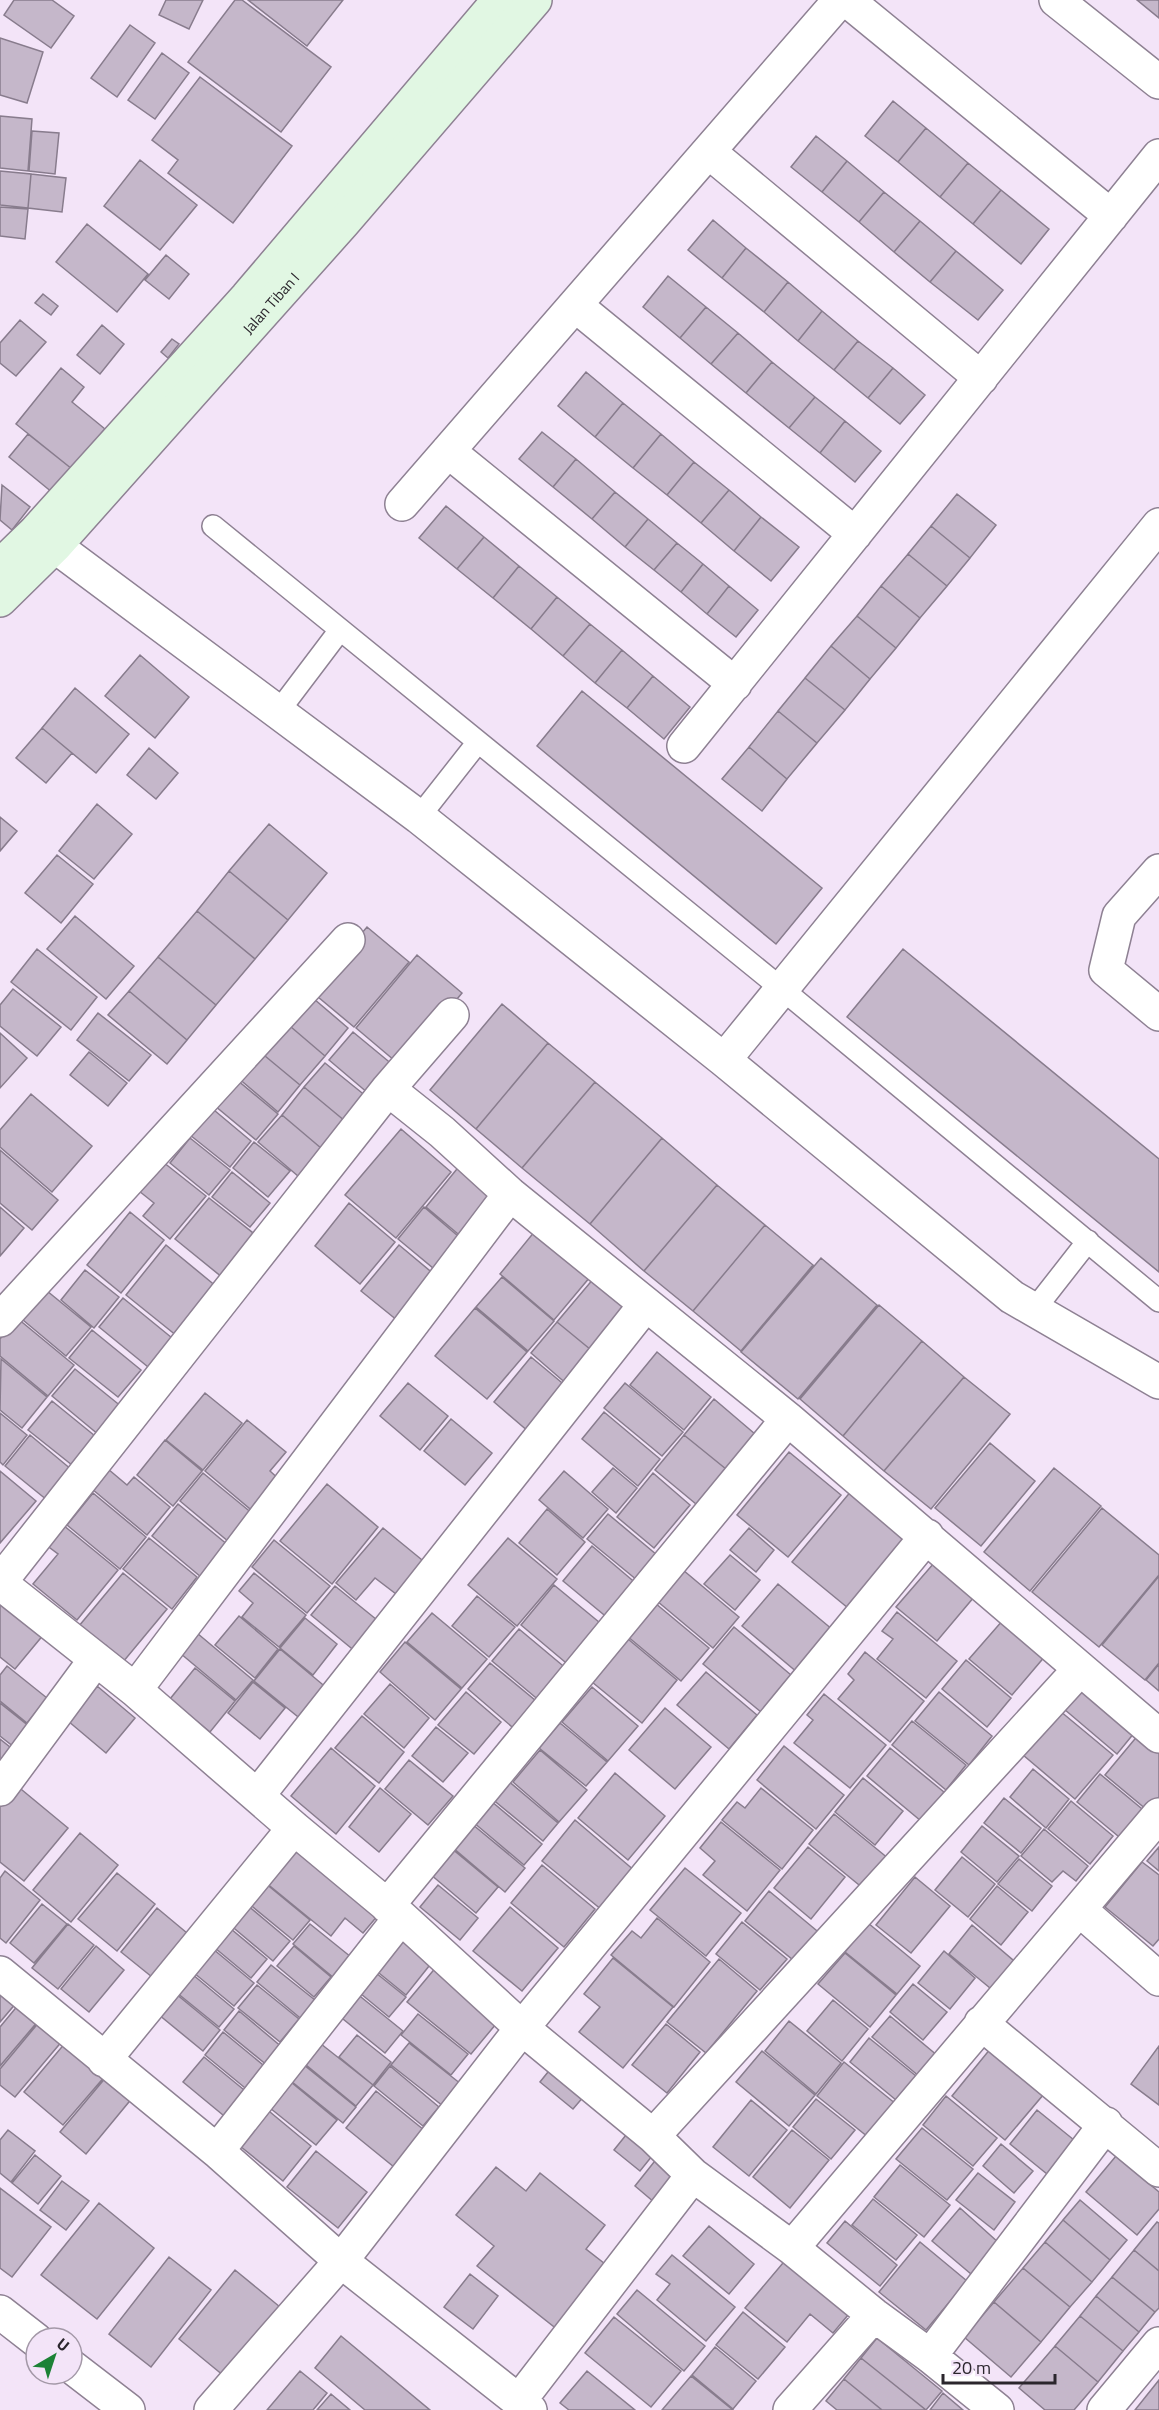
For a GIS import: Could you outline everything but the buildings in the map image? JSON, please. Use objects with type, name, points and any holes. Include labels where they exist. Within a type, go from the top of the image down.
[{"type":"street","name":"Jalan Tiban I","points":[[0,566],[35,532],[247,297],[499,0]]},
{"type":"street","name":"Jalan Tiban I","points":[[0,600],[55,546],[343,223],[535,0]]},
{"type":"street","points":[[402,504],[840,0]]},
{"type":"street","points":[[847,0],[1111,216]]},
{"type":"street","points":[[1056,0],[1159,82]]},
{"type":"street","points":[[709,152],[981,378]]},
{"type":"street","points":[[684,747],[1159,156]]},
{"type":"street","points":[[575,304],[855,534]]},
{"type":"street","points":[[448,451],[735,684]]},
{"type":"street","points":[[724,1060],[1159,525]]},
{"type":"street","points":[[55,546],[418,817],[724,1060],[1012,1297],[1159,1382]]},
{"type":"street","points":[[1159,871],[1119,916],[1106,970],[1159,1014]]},
{"type":"street","points":[[0,1320],[348,940]]},
{"type":"street","points":[[452,1015],[388,1089],[0,1582],[135,1690],[258,1795],[394,1912],[522,2028],[653,2136],[693,2175],[792,2248],[997,2410]]},
{"type":"street","points":[[388,1089],[442,1132],[510,1194],[788,1419],[1159,1736]]},
{"type":"street","points":[[135,1690],[510,1194]]},
{"type":"street","points":[[258,1795],[646,1304]]},
{"type":"street","points":[[217,2151],[394,1912],[788,1419]]},
{"type":"street","points":[[211,2410],[341,2261],[522,2028],[927,1536]]},
{"type":"street","points":[[0,1789],[96,1659]]},
{"type":"street","points":[[653,2136],[1080,1669]]},
{"type":"street","points":[[792,2248],[1159,1815]]},
{"type":"street","points":[[104,2060],[294,1828]]},
{"type":"street","points":[[1080,1910],[1159,1979]]},
{"type":"street","points":[[0,1973],[217,2151],[341,2261],[524,2405],[693,2175]]},
{"type":"street","points":[[981,2023],[1159,2170]]},
{"type":"street","points":[[930,2356],[1106,2124]]},
{"type":"street","points":[[0,2312],[24,2331]]},
{"type":"street","points":[[790,2410],[874,2315]]},
{"type":"street","points":[[1104,2410],[1159,2344]]},
{"type":"street","points":[[84,2376],[128,2410]]},
{"type":"lane","points":[[213,526],[782,989],[1159,1301]]},
{"type":"lane","points":[[278,711],[340,630]]},
{"type":"lane","points":[[418,817],[478,742]]},
{"type":"lane","points":[[1034,1310],[1088,1241]]}]
